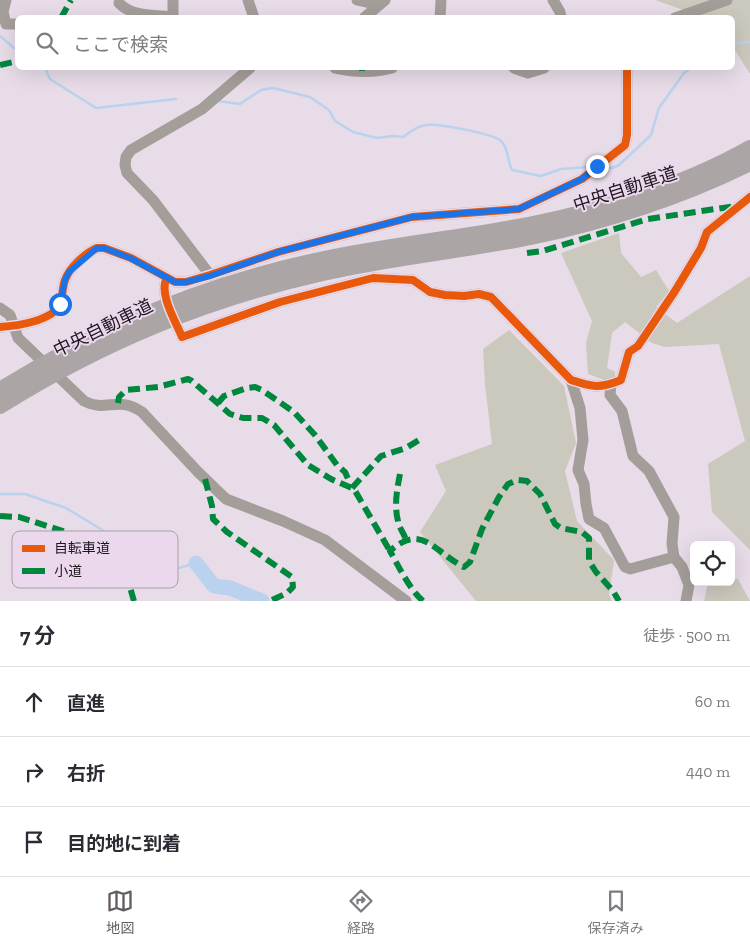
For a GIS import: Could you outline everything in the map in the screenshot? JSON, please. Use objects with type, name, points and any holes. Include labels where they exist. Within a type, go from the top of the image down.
[{"type":"highway","name":"中央自動車道","points":[[0,390],[35,368],[106,331],[144,314],[232,283],[324,259],[528,225],[576,215],[659,189],[701,172],[750,148]]},
{"type":"highway","name":"中央自動車道","points":[[0,406],[113,343],[181,314],[237,296],[325,272],[530,237],[579,226],[663,200],[707,183],[750,163]]},
{"type":"street","points":[[6,0],[4,12],[6,24],[15,24]]},
{"type":"street","points":[[173,15],[174,0]]},
{"type":"street","points":[[248,0],[253,15]]},
{"type":"street","points":[[357,0],[382,2]]},
{"type":"street","points":[[440,15],[441,0]]},
{"type":"street","points":[[553,0],[560,15]]},
{"type":"street","points":[[684,15],[727,0]]},
{"type":"street","points":[[367,15],[382,2]]},
{"type":"street","points":[[119,3],[126,10],[134,13],[154,15]]},
{"type":"street","points":[[210,276],[153,200],[127,172],[125,165],[126,157],[131,150],[202,109],[248,70]]},
{"type":"street","points":[[353,70],[381,70]]},
{"type":"street","points":[[520,70],[528,73],[538,70]]},
{"type":"street","points":[[17,332],[57,308],[60,304],[65,280],[69,272],[97,248],[104,248],[130,258],[167,278],[180,282],[210,276],[278,252],[412,217],[519,209],[582,179],[625,146],[627,135],[627,70]]},
{"type":"street","points":[[570,380],[585,385],[604,387],[621,380],[629,352],[638,346],[675,291],[701,248],[708,232],[750,197]]},
{"type":"street","points":[[167,278],[164,288],[166,297],[182,337],[280,302],[374,278],[412,280],[430,292],[464,296],[479,294],[491,296],[570,380],[580,408],[583,440],[578,470],[584,484],[589,519],[604,528],[625,567],[630,569],[674,557]]},
{"type":"street","points":[[0,308],[10,314],[17,332],[84,401],[95,406],[118,403],[134,406],[226,499],[325,540],[406,601]]},
{"type":"street","points":[[0,327],[17,332]]},
{"type":"street","points":[[611,384],[610,395],[622,411],[633,456],[649,471],[674,517],[672,544],[674,557],[682,566],[689,585],[686,601]]},
{"type":"shaded area","points":[[655,0],[750,0],[750,74],[735,50],[735,15],[692,15]]},
{"type":"shaded area","points":[[619,233],[621,253],[641,277],[656,270],[669,291],[656,307],[677,323],[750,276],[750,550],[712,512],[708,464],[745,441],[719,344],[665,347],[652,343],[625,322],[612,333],[607,368],[615,372],[615,379],[607,381],[588,374],[586,343],[592,321],[561,253]]},
{"type":"shaded area","points":[[509,330],[564,386],[576,443],[565,471],[577,521],[614,560],[609,595],[612,601],[476,601],[420,532],[446,491],[435,465],[492,444],[483,349]]},
{"type":"shaded area","points":[[735,579],[738,579],[750,601],[704,601],[707,586],[735,586]]},
{"type":"waterway","points":[[0,36],[15,48]]},
{"type":"waterway","points":[[735,44],[750,42]]},
{"type":"waterway","points":[[46,70],[50,79],[96,108],[176,99]]},
{"type":"waterway","points":[[602,168],[612,168],[619,165],[651,135],[659,108],[684,73],[688,70]]},
{"type":"waterway","points":[[218,101],[240,104],[261,90],[273,88],[310,97],[329,110],[335,121],[353,132],[377,138],[403,137],[423,126],[442,126],[477,132],[501,141],[504,144],[512,170],[541,176],[561,169],[589,167]]},
{"type":"waterway","points":[[0,494],[25,494],[66,508],[104,531]]},
{"type":"waterway","points":[[178,568],[196,563]]},
{"type":"waterway","points":[[196,563],[214,586],[230,588],[262,601]]},
{"type":"marked path","points":[[63,15],[71,0]]},
{"type":"marked path","points":[[0,65],[15,60]]},
{"type":"marked path","points":[[527,253],[543,251],[648,219],[736,206]]},
{"type":"marked path","points":[[118,403],[119,397],[126,390],[158,387],[188,379],[230,414],[243,418],[262,418],[274,425],[308,465],[331,479],[354,489],[390,551]]},
{"type":"marked path","points":[[218,403],[224,396],[247,388],[255,387],[262,390],[294,412],[315,435],[337,465],[345,472],[349,481],[348,486]]},
{"type":"marked path","points":[[352,488],[381,456],[406,448],[419,440],[424,440]]},
{"type":"marked path","points":[[400,474],[396,509],[399,524],[406,540]]},
{"type":"marked path","points":[[205,479],[212,506],[213,519],[227,532],[292,577],[293,587],[287,593],[270,601]]},
{"type":"marked path","points":[[423,601],[409,585],[390,551],[411,539],[420,540],[428,543],[464,567],[470,562],[482,529],[499,497],[508,484],[518,480],[527,481],[540,494],[555,524],[561,528],[582,532],[589,538],[589,561],[619,601]]},
{"type":"marked path","points":[[0,516],[19,517],[62,531]]},
{"type":"marked path","points":[[130,588],[134,601]]},
{"type":"cycle path","points":[[0,327],[33,322],[50,315],[60,304],[67,275],[83,257],[97,248],[104,248],[131,258],[175,282],[186,282],[278,252],[412,217],[519,209],[582,179],[625,145],[627,135],[627,70]]},
{"type":"cycle path","points":[[167,278],[165,284],[166,299],[182,337],[280,302],[373,278],[413,280],[430,292],[445,295],[464,296],[479,294],[491,297],[571,380],[601,386],[621,380],[629,352],[638,346],[675,291],[701,248],[707,232],[750,197]]},
{"type":"route","points":[[60,304],[65,280],[69,272],[97,248],[104,248],[130,258],[175,282],[186,282],[210,276],[278,252],[412,217],[519,209],[582,179],[597,166]]}]
